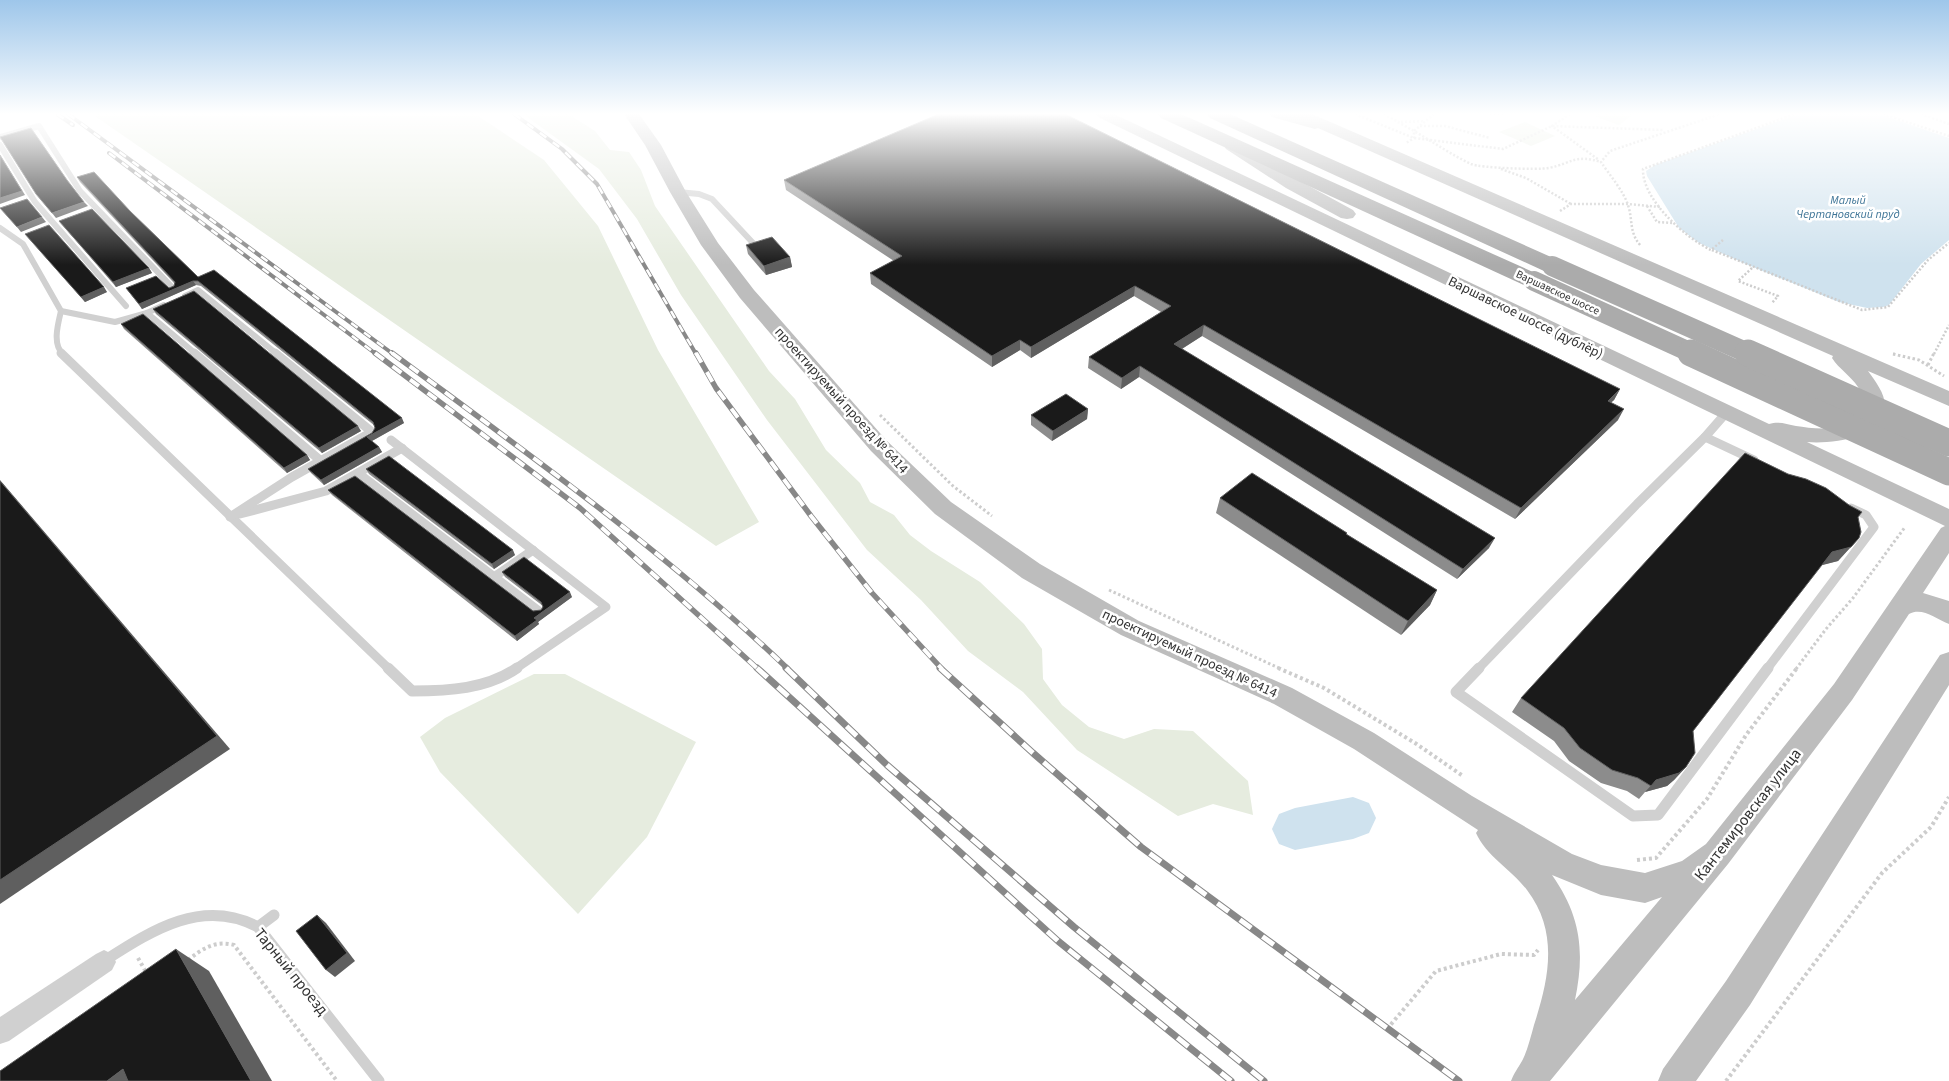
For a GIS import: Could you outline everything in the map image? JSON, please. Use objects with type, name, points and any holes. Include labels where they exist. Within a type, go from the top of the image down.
[{"type":"main road","name":"проектируемый проезд № 6414","points":[[663,164],[710,245],[747,294],[880,446],[943,508],[1031,571],[1130,628],[1283,696],[1364,741],[1466,793],[1561,864],[1601,880],[1645,888],[1691,872],[1718,854]]},
{"type":"main road","name":"Варшавское шоссе (дублёр)","points":[[1208,164],[1949,519]]},
{"type":"main road","points":[[1262,164],[1292,184],[1628,366]]},
{"type":"main road","name":"Варшавское шоссе","points":[[1283,164],[1949,443]]},
{"type":"main road","name":"Варшавское шоссе","points":[[1319,164],[1949,472]]},
{"type":"main road","points":[[1416,164],[1949,399]]},
{"type":"main road","points":[[1688,394],[1778,429],[1798,433],[1817,435],[1849,431],[1861,426],[1870,419],[1874,410],[1875,400],[1872,390],[1855,368],[1842,358],[1765,319]]},
{"type":"main road","name":"Кантемировская улица","points":[[1532,1075],[1718,854],[1843,692],[1949,534]]},
{"type":"main road","points":[[1901,607],[1906,603],[1914,601],[1924,602],[1949,614]]},
{"type":"main road","points":[[1676,1081],[1743,985],[1949,663]]},
{"type":"main road","name":"проектируемый проезд № 6414","points":[[1466,793],[1543,888],[1558,917],[1565,940],[1564,965],[1554,1012],[1532,1075]]},
{"type":"street","name":"Тарный проезд","points":[[0,1032],[104,962]]},
{"type":"lane","points":[[12,164],[33,198],[126,306]]},
{"type":"lane","points":[[63,164],[80,191],[173,288]]},
{"type":"lane","points":[[678,192],[700,194],[712,199],[753,243]]},
{"type":"lane","points":[[25,201],[33,198]]},
{"type":"lane","points":[[88,211],[97,208]]},
{"type":"lane","points":[[47,226],[63,221]]},
{"type":"lane","points":[[0,228],[23,244],[61,312],[56,330],[59,351],[412,691],[441,691],[487,683],[507,675],[606,607],[392,440]]},
{"type":"lane","points":[[152,279],[161,275]]},
{"type":"lane","points":[[115,293],[124,290]]},
{"type":"lane","points":[[181,298],[198,290],[372,432],[230,517]]},
{"type":"lane","points":[[61,312],[115,322],[148,313],[172,302]]},
{"type":"lane","points":[[148,313],[321,461]]},
{"type":"lane","points":[[1726,413],[1705,437],[1637,504],[1456,692],[1633,816],[1658,814],[1874,527],[1866,515],[1839,502]]},
{"type":"lane","points":[[1705,437],[1759,463]]},
{"type":"lane","points":[[230,517],[326,491],[402,448]]},
{"type":"lane","points":[[358,472],[539,611]]},
{"type":"lane","points":[[494,577],[533,550]]},
{"type":"lane","name":"Тарный проезд","points":[[104,962],[149,933],[184,920],[210,914],[248,920],[258,927],[379,1081]]},
{"type":"lane","points":[[258,927],[274,915]]},
{"type":"path","points":[[1472,164],[1535,170],[1559,164]]},
{"type":"path","points":[[1604,164],[1628,204]]},
{"type":"path","points":[[1651,164],[1647,166],[1642,172],[1645,182],[1672,223],[1690,239],[1752,268],[1862,310],[1881,309],[1892,304],[1928,260],[1949,243]]},
{"type":"path","points":[[1496,167],[1526,178],[1571,204],[1628,204],[1660,207]]},
{"type":"path","points":[[1558,212],[1571,204]]},
{"type":"path","points":[[1646,205],[1657,222],[1672,223]]},
{"type":"path","points":[[1711,250],[1723,240]]},
{"type":"path","points":[[1752,268],[1738,280],[1778,296]]},
{"type":"path","points":[[1928,365],[1949,325]]},
{"type":"path","points":[[874,409],[953,486],[1000,522]]},
{"type":"path","points":[[1627,862],[1656,858],[1707,799],[1746,735],[1826,629],[1853,598],[1905,526]]},
{"type":"path","points":[[1107,589],[1199,633],[1324,688],[1415,743],[1466,793]]},
{"type":"path","points":[[1726,1081],[1882,873],[1931,827],[1949,797]]},
{"type":"path","points":[[184,962],[207,946],[227,942],[234,945],[337,1081]]},
{"type":"path","points":[[130,945],[149,976]]},
{"type":"path","points":[[1387,1029],[1436,971],[1501,954],[1534,956]]},
{"type":"shaded area","points":[[165,164],[548,164],[598,226],[658,350],[759,522],[716,546]]},
{"type":"shaded area","points":[[593,164],[637,164],[655,206],[769,371],[795,399],[826,450],[860,483],[870,502],[894,515],[910,535],[931,551],[980,582],[1024,624],[1042,649],[1043,679],[1062,705],[1089,727],[1124,739],[1154,729],[1193,731],[1248,781],[1253,815],[1213,804],[1178,816],[1077,750],[1023,692],[968,651],[921,600],[867,550],[767,420],[681,295],[637,219],[599,169]]},
{"type":"shaded area","points":[[534,674],[565,674],[696,742],[647,837],[578,914],[440,772],[420,737],[445,718]]},
{"type":"water","name":"Малый Чертановский пруд","points":[[1949,164],[1949,240],[1921,264],[1889,305],[1867,308],[1839,302],[1699,243],[1679,228],[1647,176],[1646,171],[1655,165]]},
{"type":"building","points":[[0,164],[6,164],[22,191],[0,198]]},
{"type":"building","points":[[17,164],[56,164],[84,202],[52,213],[36,194]]},
{"type":"building","points":[[821,164],[1167,164],[1620,389],[1608,401],[1624,409],[1521,508],[1204,325],[1174,344],[1495,538],[1463,569],[1140,366],[1122,378],[1089,357],[1171,306],[1135,286],[1031,347],[1020,340],[992,356],[870,273],[902,256],[784,180]]},
{"type":"building","points":[[94,172],[130,211],[198,277],[214,270],[402,418],[367,437],[379,447],[321,480],[308,469],[372,433],[375,428],[373,422],[198,281],[193,281],[139,304],[126,288],[156,276],[169,288],[174,286],[175,282],[77,177]]},
{"type":"building","points":[[27,199],[42,217],[17,227],[0,208]]},
{"type":"building","points":[[92,209],[149,268],[113,282],[59,221]]},
{"type":"building","points":[[49,225],[104,287],[81,297],[25,234]]},
{"type":"building","points":[[772,237],[790,257],[764,266],[746,245]]},
{"type":"building","points":[[194,291],[358,426],[319,448],[153,309]]},
{"type":"building","points":[[143,314],[307,455],[284,468],[121,324]]},
{"type":"building","points":[[1066,394],[1088,409],[1053,431],[1031,415]]},
{"type":"building","points":[[1745,453],[1788,474],[1806,479],[1826,488],[1862,512],[1858,517],[1861,532],[1859,538],[1851,547],[1832,552],[1693,731],[1695,753],[1686,767],[1679,773],[1656,780],[1651,786],[1638,778],[1612,770],[1580,748],[1564,728],[1521,698]]},
{"type":"building","points":[[389,456],[513,550],[492,564],[366,469]]},
{"type":"building","points":[[1252,473],[1437,590],[1408,621],[1220,498]]},
{"type":"building","points":[[355,476],[533,611],[541,610],[543,607],[541,602],[502,572],[524,557],[570,592],[534,618],[537,620],[515,636],[328,490]]},
{"type":"building","points":[[0,481],[217,736],[0,880]]},
{"type":"building","points":[[317,915],[347,953],[326,970],[296,931]]},
{"type":"building","points":[[176,949],[251,1081],[128,1081],[123,1069],[107,1081],[0,1081],[0,1071]]},
{"type":"waterway","points":[[1295,829],[1353,818]]},
{"type":"railway","points":[[124,164],[376,354]]},
{"type":"railway","points":[[136,164],[393,354]]},
{"type":"railway","points":[[577,164],[597,184],[696,354]]},
{"type":"railway","points":[[375,353],[580,508],[758,669]]},
{"type":"railway","points":[[392,353],[645,544],[694,584],[788,669]]},
{"type":"railway","points":[[696,353],[716,388],[811,516],[872,593],[942,669]]},
{"type":"railway","points":[[757,668],[1058,941],[1231,1081]]},
{"type":"railway","points":[[786,668],[887,765],[1074,927],[1264,1081]]},
{"type":"railway","points":[[940,668],[1033,753],[1141,847],[1459,1081]]}]
